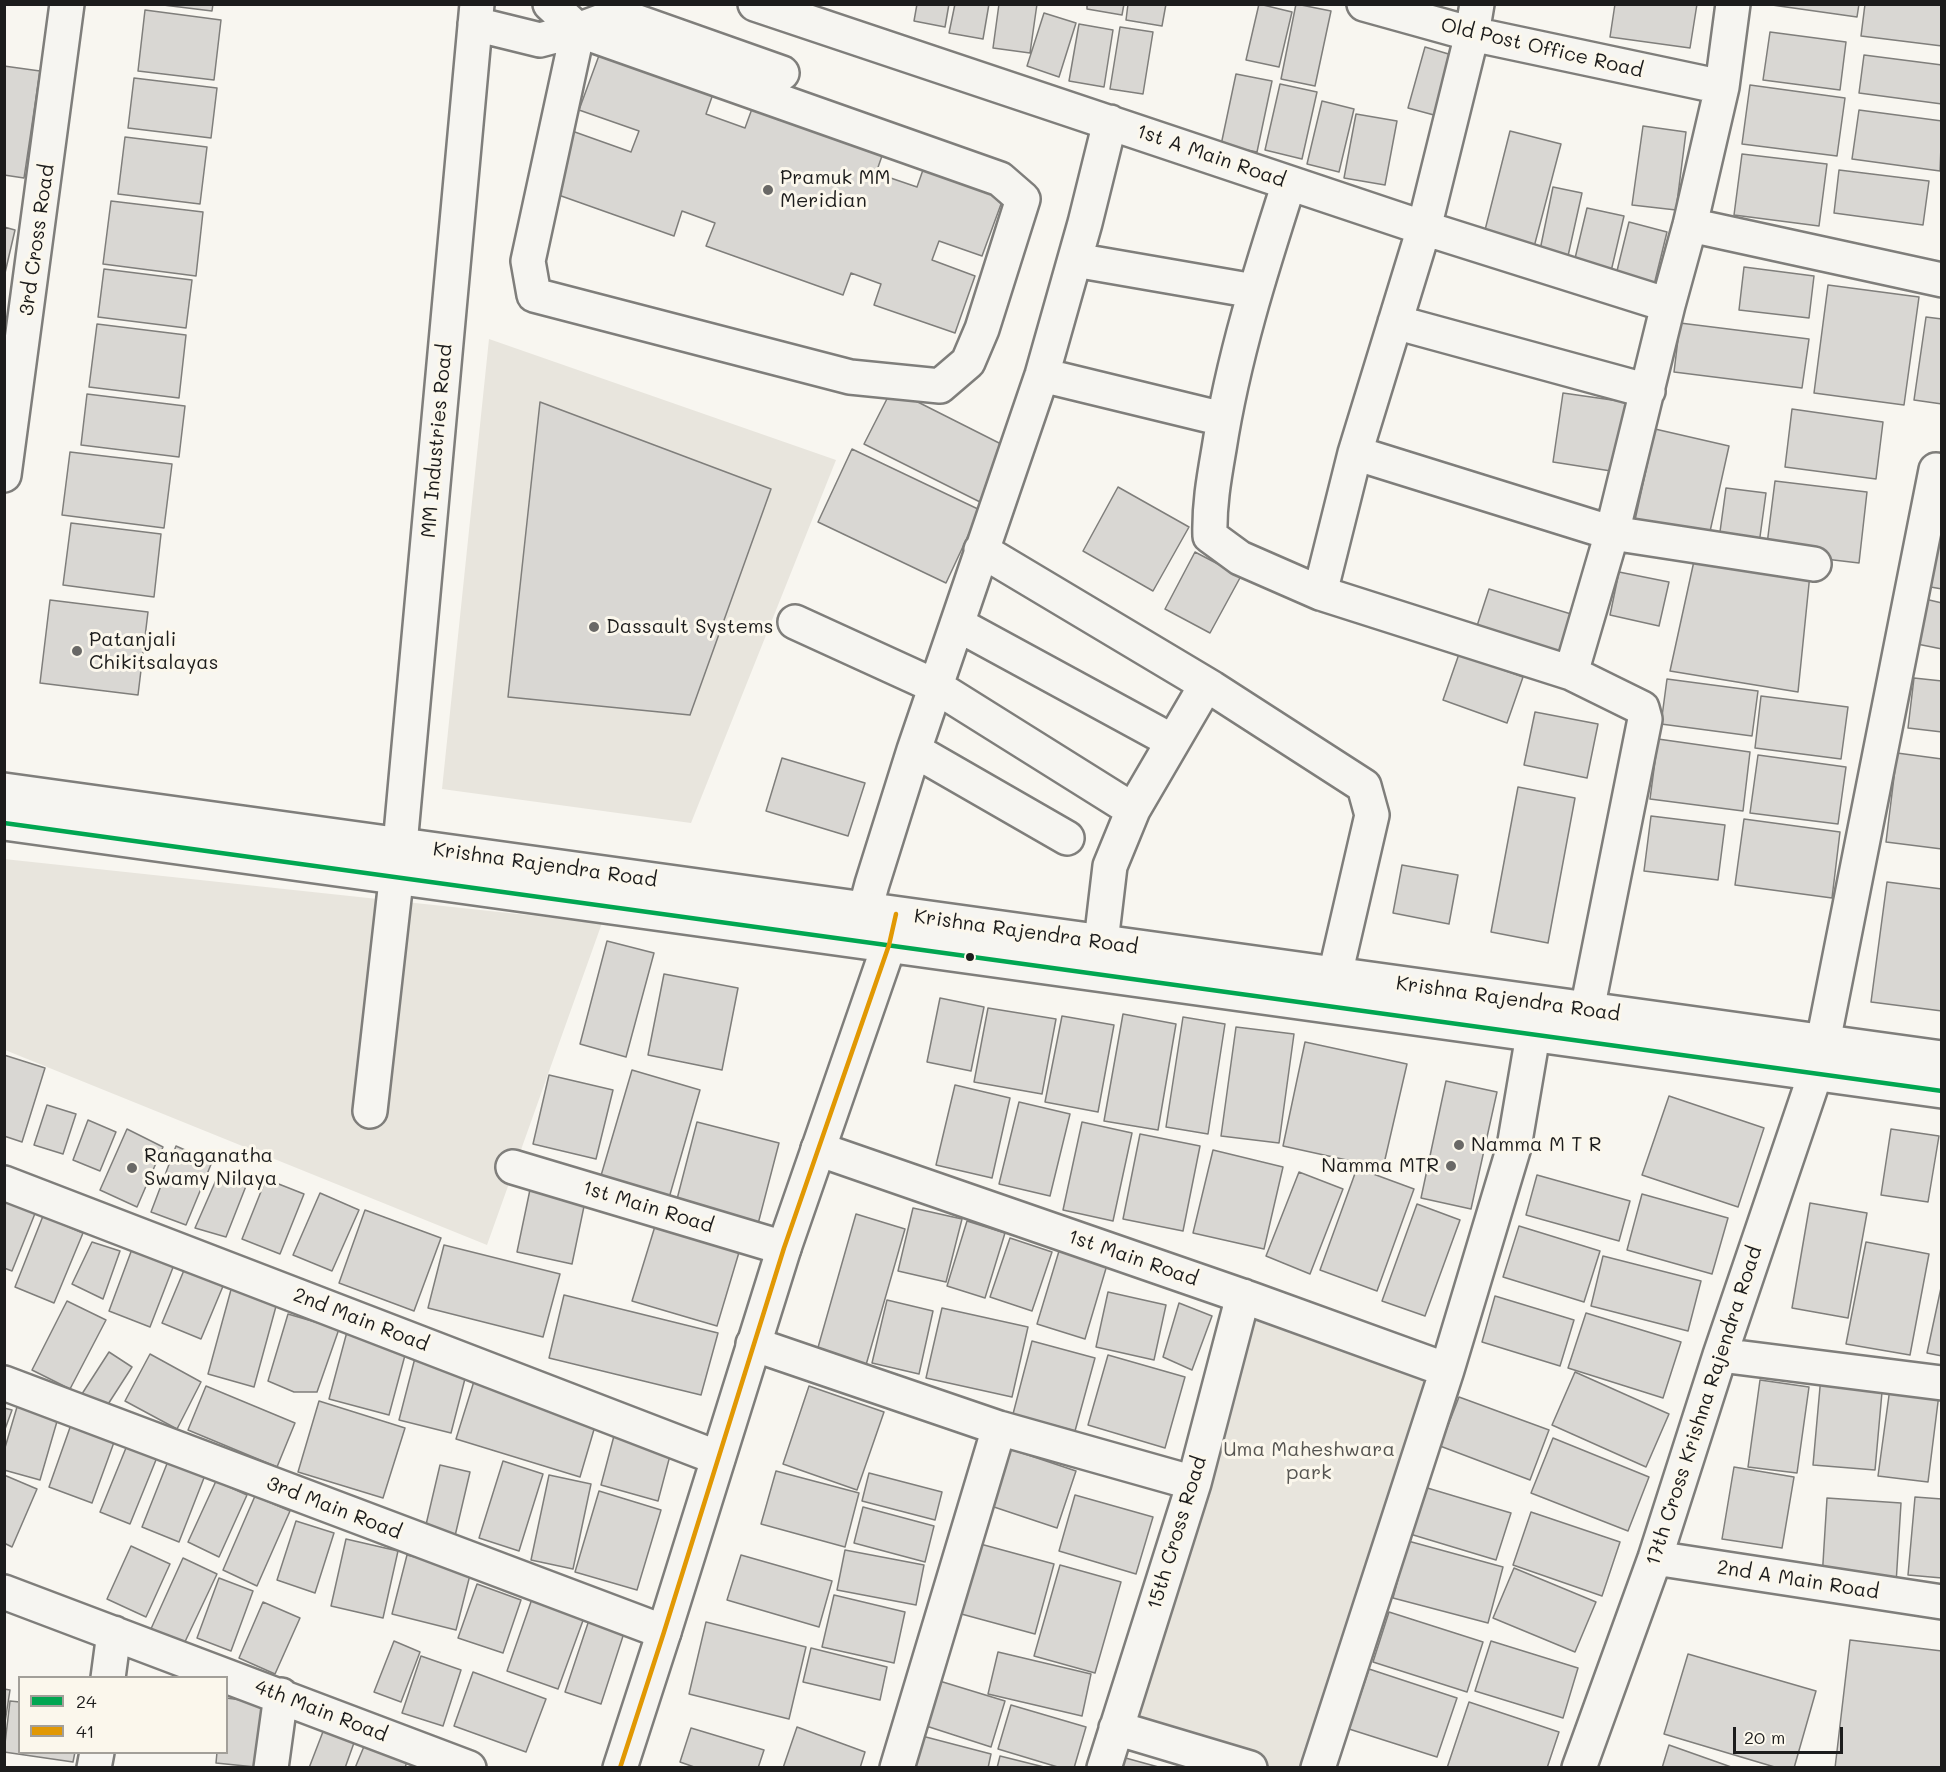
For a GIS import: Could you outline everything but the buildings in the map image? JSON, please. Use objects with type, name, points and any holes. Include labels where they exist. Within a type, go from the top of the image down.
[{"type":"street","name":"3rd Cross Road","points":[[4,475],[11,373],[67,4]]},
{"type":"street","points":[[550,4],[578,30],[1000,178],[1023,199],[982,329],[968,362],[940,386],[850,377],[534,295],[528,261],[578,30]]},
{"type":"street","name":"1st A Main Road","points":[[755,4],[1424,228],[1668,305]]},
{"type":"street","name":"Old Post Office Road","points":[[1364,4],[1475,19],[1722,87]]},
{"type":"street","points":[[1571,673],[1612,533],[1690,225],[1722,87],[1733,4]]},
{"type":"street","points":[[476,14],[540,40],[578,30],[618,15],[782,73]]},
{"type":"street","name":"MM Industries Road","points":[[370,1111],[400,845],[476,14]]},
{"type":"street","points":[[1320,593],[1355,453],[1424,228],[1475,19]]},
{"type":"street","points":[[857,941],[880,911],[914,750],[1042,375],[1075,261],[1110,122]]},
{"type":"street","points":[[1289,183],[1254,291],[1223,419],[1209,510],[1210,536],[1240,558],[1320,593],[1571,673],[1642,708],[1645,719],[1587,1010]]},
{"type":"street","points":[[1690,225],[1941,280]]},
{"type":"street","points":[[1075,261],[1254,291]]},
{"type":"street","points":[[1395,322],[1648,391]]},
{"type":"street","points":[[1042,375],[1223,419]]},
{"type":"street","points":[[1355,453],[1612,533],[1814,564]]},
{"type":"street","name":"17th Cross Krishna Rajendra Road","points":[[1579,1767],[1655,1558],[1720,1355],[1815,1075],[1936,470]]},
{"type":"street","points":[[981,550],[1206,685],[1364,786],[1372,815],[1335,975]]},
{"type":"street","points":[[795,622],[936,686],[1133,810]]},
{"type":"street","points":[[957,624],[1172,741]]},
{"type":"street","points":[[1101,942],[1110,866],[1133,810],[1206,685]]},
{"type":"street","points":[[914,750],[1067,838]]},
{"type":"street","name":"Krishna Rajendra Road","points":[[4,790],[1941,1058]]},
{"type":"street","points":[[4,823],[1941,1091]]},
{"type":"street","points":[[620,1767],[784,1248],[889,945],[880,911]]},
{"type":"street","points":[[1318,1767],[1447,1370],[1514,1147],[1533,1035]]},
{"type":"street","name":"1st Main Road","points":[[818,1149],[1243,1296],[1447,1370]]},
{"type":"street","name":"1st Main Road","points":[[513,1167],[784,1248]]},
{"type":"street","name":"2nd Main Road","points":[[4,1182],[718,1458]]},
{"type":"street","name":"15th Cross Road","points":[[1104,1767],[1194,1483],[1243,1296]]},
{"type":"street","points":[[753,1344],[999,1428],[1194,1483]]},
{"type":"street","points":[[1720,1355],[1941,1383]]},
{"type":"street","name":"3rd Main Road","points":[[4,1383],[664,1632]]},
{"type":"street","points":[[897,1767],[999,1428]]},
{"type":"street","name":"2nd A Main Road","points":[[1655,1558],[1941,1602]]},
{"type":"street","name":"4th Main Road","points":[[4,1592],[469,1767]]},
{"type":"street","points":[[108,1676],[114,1633]]},
{"type":"street","points":[[271,1767],[281,1695]]},
{"type":"street","points":[[1116,1728],[1250,1767]]},
{"type":"shaded area","points":[[489,339],[836,460],[691,823],[442,789]]},
{"type":"shaded area","points":[[4,859],[602,923],[487,1245],[5,1050]]},
{"type":"shaded area","name":"Uma Maheshwara park","points":[[1253,1298],[1447,1370],[1318,1767],[1250,1767],[1116,1728]]},
{"type":"transit line","name":"24","points":[[4,823],[1942,1091]]},
{"type":"transit line","name":"41","points":[[620,1768],[784,1248],[889,945],[896,914]]},
{"type":"place","name":"Pramuk MM Meridian","points":[[768,190]]},
{"type":"place","name":"Dassault Systems","points":[[594,627]]},
{"type":"place","name":"Patanjali Chikitsalayas","points":[[77,651]]},
{"type":"place","name":"Namma M T R","points":[[1459,1145]]},
{"type":"place","name":"Namma MTR","points":[[1451,1166]]},
{"type":"place","name":"Ranaganatha Swamy Nilaya","points":[[132,1168]]}]
